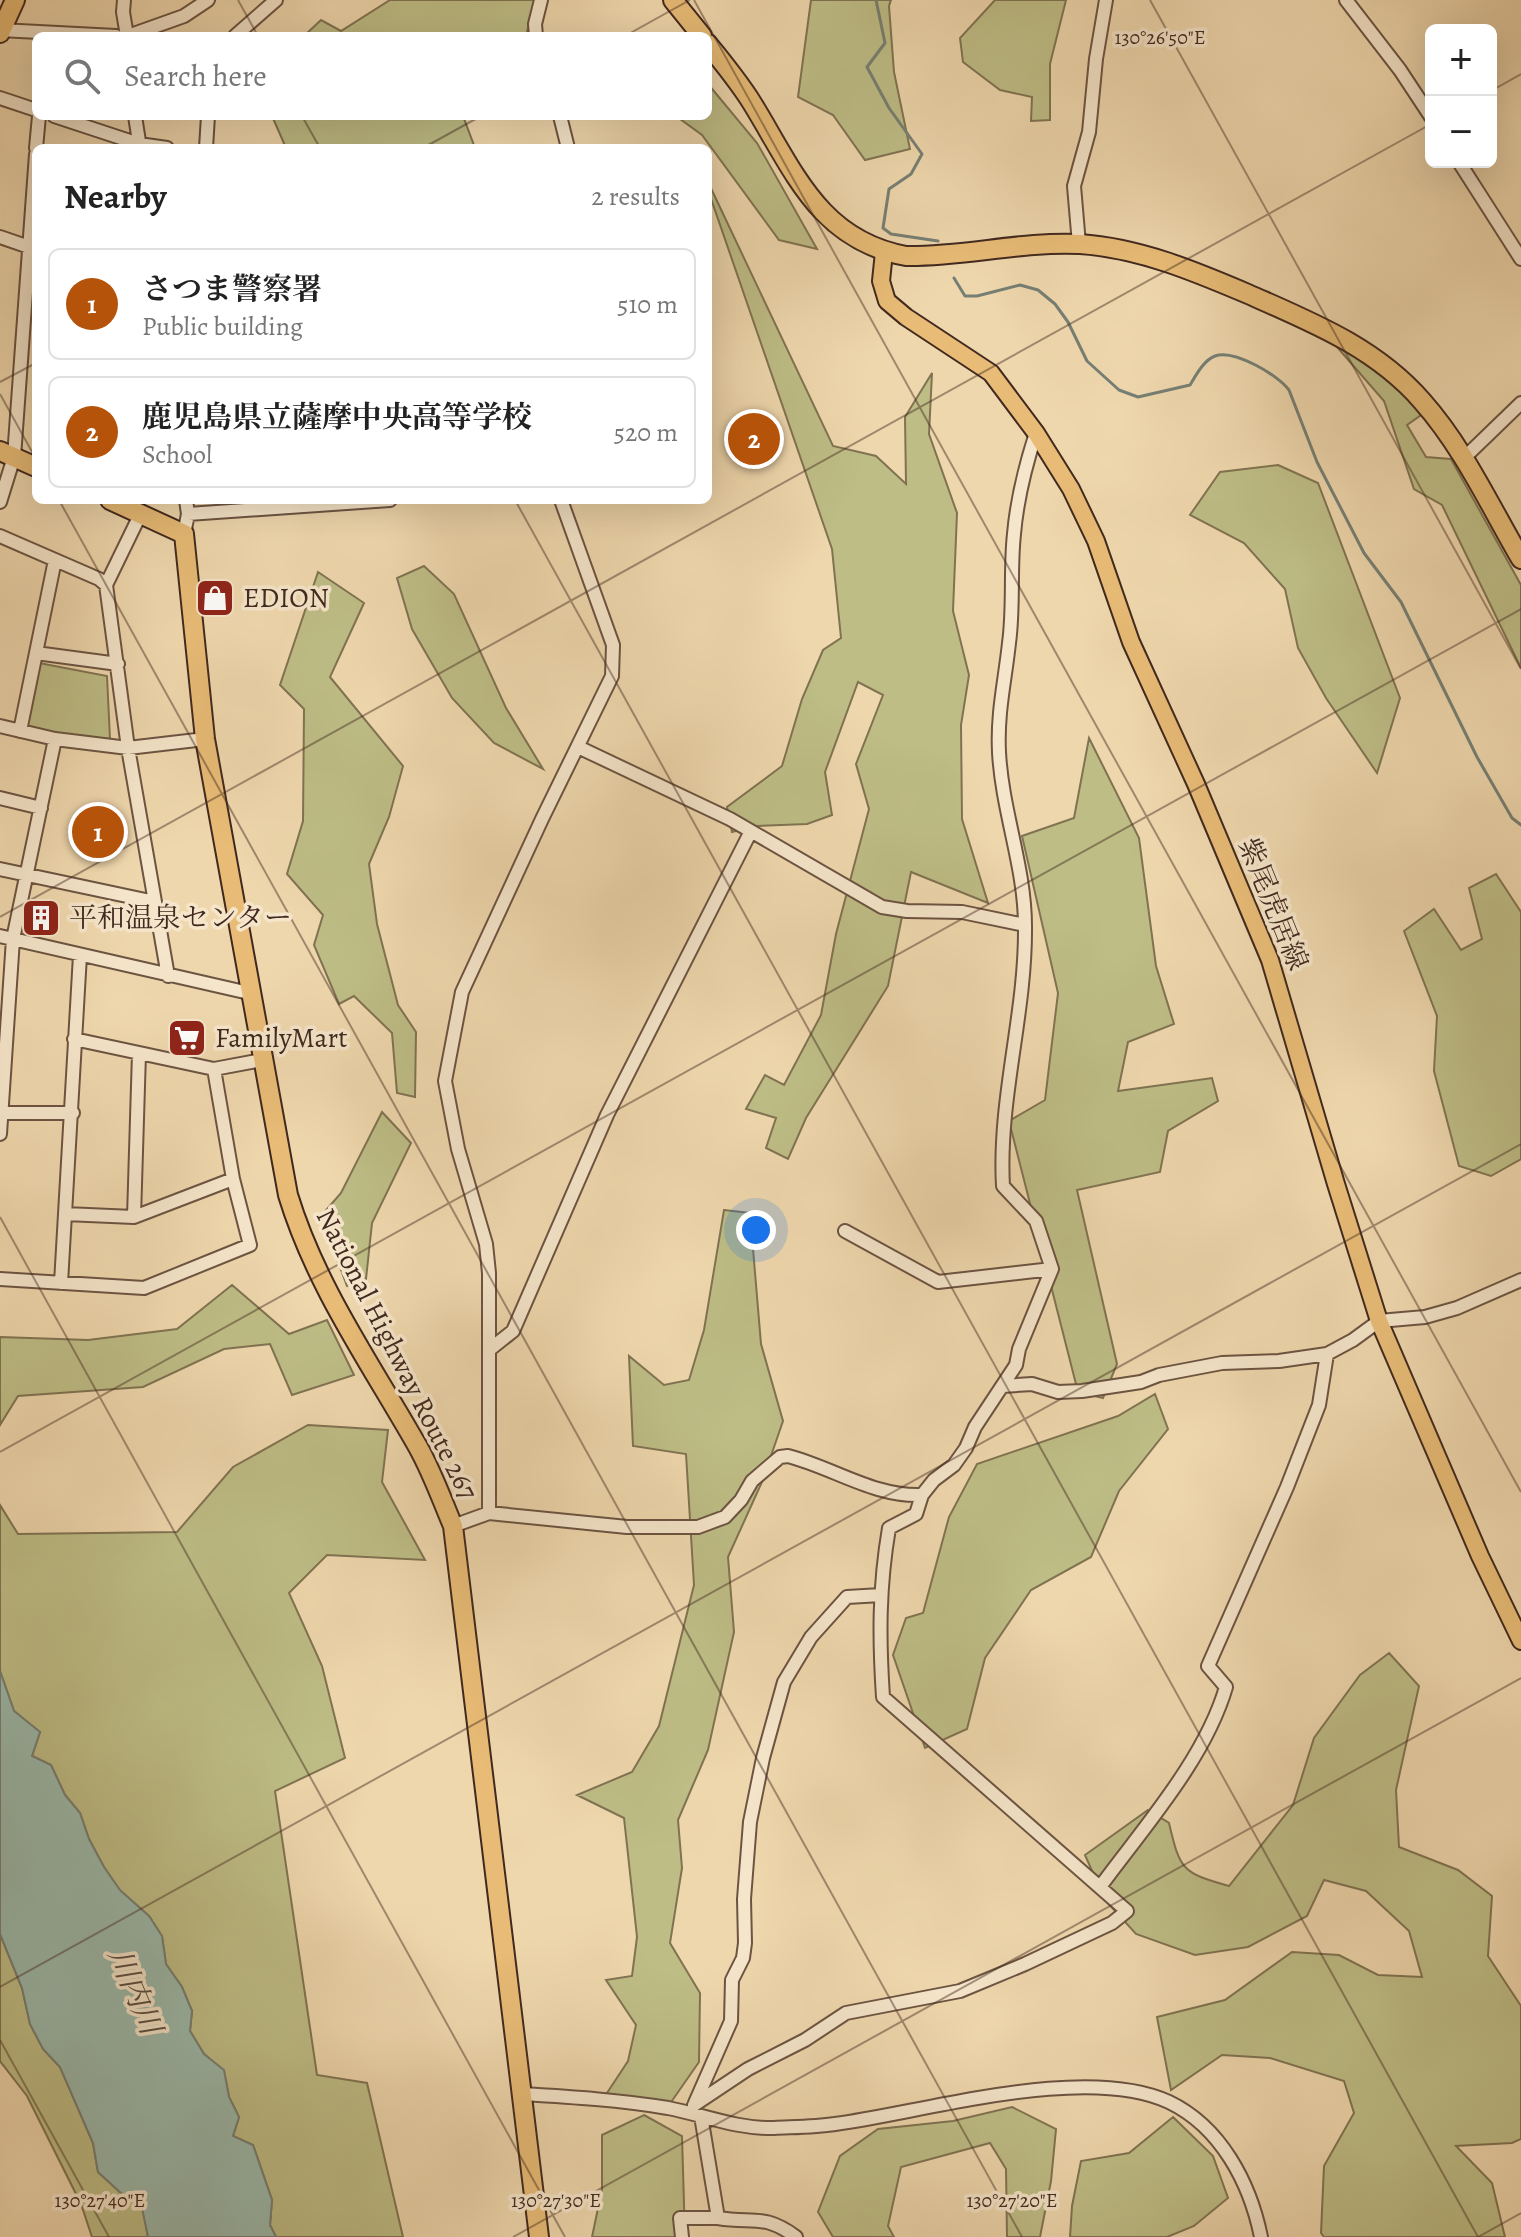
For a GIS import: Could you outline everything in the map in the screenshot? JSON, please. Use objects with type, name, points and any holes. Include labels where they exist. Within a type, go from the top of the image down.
[{"type":"highway","points":[[0,31],[15,0]]},
{"type":"highway","points":[[673,0],[699,32]]},
{"type":"highway","points":[[712,49],[749,99],[808,195],[822,212],[842,231],[884,252],[927,257],[1028,245],[1079,244],[1131,251],[1177,266],[1338,335],[1382,364],[1421,399],[1463,459],[1521,559]]},
{"type":"highway","points":[[7,454],[32,465]]},
{"type":"highway","points":[[120,504],[184,534]]},
{"type":"highway","name":"National Highway Route 267","points":[[184,534],[205,739],[288,1195],[306,1249],[340,1316],[419,1450],[453,1526],[539,2237]]},
{"type":"main road","name":"紫尾虎居線","points":[[884,252],[881,281],[887,301],[991,373],[1036,433],[1071,489],[1096,541],[1131,642],[1196,784],[1270,960],[1379,1321],[1480,1556],[1521,1641]]},
{"type":"street","points":[[124,0],[126,32]]},
{"type":"street","points":[[138,32],[184,16],[208,0]]},
{"type":"street","points":[[240,32],[276,0]]},
{"type":"street","points":[[536,32],[541,0]]},
{"type":"street","points":[[1079,244],[1074,186],[1089,132],[1106,0]]},
{"type":"street","points":[[1346,0],[1425,108]]},
{"type":"street","points":[[0,31],[32,32]]},
{"type":"street","points":[[0,98],[32,109]]},
{"type":"street","points":[[36,144],[39,120]]},
{"type":"street","points":[[65,120],[134,144]]},
{"type":"street","points":[[136,120],[140,144]]},
{"type":"street","points":[[206,144],[208,120]]},
{"type":"street","points":[[561,120],[567,144]]},
{"type":"street","points":[[1463,168],[1521,259]]},
{"type":"street","points":[[0,502],[30,307],[32,207]]},
{"type":"street","points":[[0,237],[29,247]]},
{"type":"street","points":[[1463,459],[1521,403]]},
{"type":"street","points":[[695,2112],[748,2069],[805,2040],[846,2013],[960,1991],[1112,1923],[1127,1911],[883,1697],[878,1630],[889,1528],[916,1514],[922,1495],[934,1480],[954,1465],[966,1448],[975,1427],[1016,1365],[1019,1349],[1052,1269],[1036,1221],[1003,1186],[1001,1147],[1020,1001],[1025,895],[1004,799],[999,751],[1000,689],[1009,645],[1019,492],[1036,433]]},
{"type":"street","points":[[184,534],[187,504]]},
{"type":"street","points":[[188,514],[332,504]]},
{"type":"street","points":[[489,1513],[489,1273],[486,1244],[454,1135],[445,1081],[462,992],[612,676],[613,645],[562,504]]},
{"type":"street","points":[[141,513],[106,585],[128,748],[168,976]]},
{"type":"street","points":[[0,536],[99,579],[106,585]]},
{"type":"street","points":[[20,731],[55,560]]},
{"type":"street","points":[[36,653],[118,664]]},
{"type":"street","points":[[0,726],[55,739],[128,748],[205,739]]},
{"type":"street","points":[[0,1134],[6,938],[25,875],[55,739]]},
{"type":"street","points":[[578,747],[751,831],[882,907],[907,911],[962,912],[1025,925]]},
{"type":"street","points":[[0,798],[41,808]]},
{"type":"street","points":[[489,1350],[513,1331],[607,1115],[751,831]]},
{"type":"street","points":[[0,869],[155,902]]},
{"type":"street","points":[[6,938],[249,993]]},
{"type":"street","points":[[61,1283],[80,955]]},
{"type":"street","points":[[74,1039],[214,1069],[262,1060]]},
{"type":"street","points":[[134,1217],[139,1053]]},
{"type":"street","points":[[0,1279],[144,1288],[250,1245],[233,1179],[214,1069]]},
{"type":"street","points":[[1,1113],[73,1113]]},
{"type":"street","points":[[65,1214],[134,1217],[233,1179]]},
{"type":"street","points":[[845,1231],[938,1282],[1052,1269]]},
{"type":"street","points":[[1003,1386],[1032,1384],[1058,1392],[1082,1391],[1141,1382],[1159,1375],[1222,1363],[1279,1361],[1327,1354],[1379,1321],[1425,1317],[1457,1308],[1521,1280]]},
{"type":"street","points":[[1100,1887],[1176,1781],[1217,1715],[1226,1687],[1208,1666],[1287,1487],[1319,1405],[1327,1354]]},
{"type":"street","points":[[453,1526],[489,1513],[627,1527],[698,1527],[725,1517],[741,1500],[752,1481],[780,1457],[788,1456],[868,1487],[900,1496],[922,1495]]},
{"type":"street","points":[[718,2218],[695,2112],[731,2021],[732,1980],[743,1958],[745,1943],[744,1899],[750,1822],[763,1758],[784,1682],[811,1637],[847,1597],[881,1595]]},
{"type":"street","points":[[523,2094],[622,2100],[695,2112],[756,2127],[788,2127],[834,2124],[1039,2091],[1106,2087],[1139,2092],[1167,2101],[1193,2115],[1219,2140],[1239,2174],[1261,2237]]},
{"type":"street","points":[[682,2237],[680,2218],[764,2219],[796,2237]]},
{"type":"shaded area","points":[[390,0],[535,0],[527,32],[308,32],[321,20],[341,31]]},
{"type":"shaded area","points":[[811,0],[891,0],[894,72],[910,149],[865,160],[833,115],[798,97]]},
{"type":"shaded area","points":[[995,0],[1066,0],[1050,64],[1050,120],[1031,121],[1032,97],[1000,90],[963,62],[960,38]]},
{"type":"shaded area","points":[[712,89],[757,143],[817,249],[779,240],[712,149],[712,144],[681,120],[712,120]]},
{"type":"shaded area","points":[[274,120],[464,120],[474,144],[284,144]]},
{"type":"shaded area","points":[[712,190],[833,446],[876,456],[906,484],[905,417],[932,373],[929,434],[957,513],[953,611],[969,675],[961,725],[962,819],[988,903],[911,872],[888,986],[806,1118],[788,1159],[766,1148],[776,1118],[746,1109],[765,1075],[784,1085],[821,1015],[836,934],[869,809],[856,764],[883,695],[858,682],[825,772],[832,815],[807,824],[755,826],[732,832],[727,807],[782,766],[802,699],[823,650],[841,638],[832,549],[712,202]]},
{"type":"shaded area","points":[[1339,345],[1384,376],[1424,413],[1407,425],[1426,457],[1451,459],[1521,585],[1521,668],[1442,505],[1414,489],[1384,401],[1337,347]]},
{"type":"shaded area","points":[[1278,465],[1318,483],[1400,698],[1377,773],[1326,698],[1298,648],[1285,589],[1244,543],[1190,515],[1220,472]]},
{"type":"shaded area","points":[[424,566],[454,594],[506,708],[543,769],[494,743],[452,698],[412,629],[397,578]]},
{"type":"shaded area","points":[[318,572],[364,603],[330,677],[403,766],[389,817],[369,864],[377,924],[398,1005],[416,1032],[415,1097],[397,1093],[392,1033],[354,996],[339,1004],[314,945],[323,915],[287,874],[303,821],[304,709],[280,685]]},
{"type":"shaded area","points":[[39,663],[107,676],[110,739],[54,735],[26,727]]},
{"type":"shaded area","points":[[1089,738],[1139,838],[1156,966],[1174,1024],[1128,1042],[1118,1091],[1212,1078],[1218,1101],[1168,1131],[1160,1172],[1077,1190],[1117,1364],[1103,1398],[1078,1392],[1009,1121],[1045,1100],[1058,993],[1022,836],[1074,818]]},
{"type":"shaded area","points":[[1496,874],[1521,912],[1521,1159],[1491,1176],[1459,1166],[1434,1071],[1437,1016],[1404,931],[1434,909],[1461,950],[1482,939],[1469,888]]},
{"type":"shaded area","points":[[382,1112],[411,1143],[372,1223],[366,1279],[347,1286],[321,1216],[341,1193]]},
{"type":"shaded area","points":[[724,1210],[750,1213],[761,1344],[783,1421],[762,1482],[728,1557],[734,1632],[708,1750],[678,1820],[682,1868],[670,1943],[700,1993],[699,2062],[667,2108],[605,2096],[628,2061],[636,2025],[606,1980],[632,1976],[637,1937],[624,1818],[577,1795],[632,1772],[659,1726],[694,1585],[686,1454],[633,1446],[629,1356],[664,1385],[689,1380],[704,1330]]},
{"type":"shaded area","points":[[232,1285],[289,1334],[327,1320],[354,1375],[292,1395],[270,1344],[224,1349],[143,1387],[18,1396],[0,1425],[0,1337],[88,1340],[177,1329]]},
{"type":"shaded area","points":[[1155,1394],[1168,1429],[1119,1491],[1091,1557],[1031,1590],[985,1658],[967,1729],[925,1748],[893,1655],[906,1618],[923,1613],[949,1517],[977,1464],[1118,1416]]},
{"type":"shaded area","points":[[308,1425],[388,1430],[382,1482],[425,1560],[327,1555],[289,1593],[322,1666],[345,1758],[275,1791],[317,2075],[367,2083],[403,2237],[276,2237],[270,2225],[272,2200],[253,2145],[233,2136],[239,2117],[229,2097],[224,2071],[204,2054],[190,2031],[192,2011],[182,1987],[166,1964],[162,1936],[149,1916],[120,1891],[104,1867],[80,1813],[65,1795],[51,1765],[32,1756],[40,1732],[14,1711],[0,1671],[0,1505],[18,1534],[177,1532],[233,1467]]},
{"type":"shaded area","points":[[1389,1653],[1419,1686],[1396,1790],[1399,1847],[1458,1870],[1492,1896],[1488,1956],[1521,2006],[1521,2139],[1512,2143],[1456,2146],[1492,2183],[1505,2237],[1324,2237],[1321,2233],[1324,2166],[1354,2113],[1344,2081],[1270,2058],[1222,2055],[1171,2090],[1157,2017],[1225,2000],[1292,1952],[1339,1955],[1378,1975],[1422,1977],[1409,1931],[1366,1891],[1324,1880],[1307,1916],[1248,1947],[1195,1955],[1136,1934],[1105,1900],[1085,1855],[1148,1810],[1169,1823],[1180,1860],[1192,1873],[1229,1886],[1293,1805],[1314,1738],[1360,1675]]},
{"type":"shaded area","points":[[0,1934],[22,1988],[30,2024],[43,2049],[60,2067],[93,2143],[98,2172],[143,2208],[148,2237],[92,2237],[81,2204],[27,2096],[0,2061]]},
{"type":"shaded area","points":[[1012,2107],[1056,2129],[1051,2181],[1040,2237],[1007,2237],[1006,2169],[990,2143],[901,2167],[888,2226],[894,2237],[833,2237],[818,2212],[840,2156],[878,2129],[953,2121]]},
{"type":"shaded area","points":[[644,2115],[682,2136],[685,2237],[592,2237],[602,2189],[602,2135]]},
{"type":"shaded area","points":[[1173,2117],[1213,2156],[1228,2198],[1194,2226],[1167,2237],[1070,2237],[1072,2206],[1081,2161],[1129,2153]]},
{"type":"water","name":"川内川","points":[[0,1671],[14,1711],[40,1732],[32,1756],[51,1765],[65,1795],[80,1813],[104,1867],[120,1890],[149,1916],[162,1936],[166,1964],[182,1987],[192,2011],[190,2031],[204,2054],[224,2070],[229,2097],[239,2117],[233,2136],[253,2145],[272,2200],[270,2225],[276,2237],[148,2237],[142,2208],[98,2172],[93,2143],[60,2067],[43,2049],[30,2024],[22,1988],[0,1934]]},
{"type":"waterway","points":[[876,0],[885,43],[867,67],[889,108],[922,154],[911,174],[889,189],[883,228],[891,234],[938,241]]},
{"type":"waterway","points":[[954,278],[965,296],[1020,285],[1038,290],[1055,304],[1068,322],[1087,361],[1119,390],[1138,397],[1190,385],[1207,361],[1223,355],[1255,365],[1283,384],[1289,390],[1317,462],[1364,553],[1401,602],[1477,757],[1512,818],[1521,825]]},
{"type":"place","name":"鹿児島県立薩摩中央高等学校","points":[[754,439]]},
{"type":"place","name":"EDION","points":[[215,598]]},
{"type":"place","name":"さつま警察署","points":[[98,832]]},
{"type":"place","name":"平和温泉センター","points":[[41,918]]},
{"type":"place","name":"FamilyMart","points":[[187,1038]]}]
